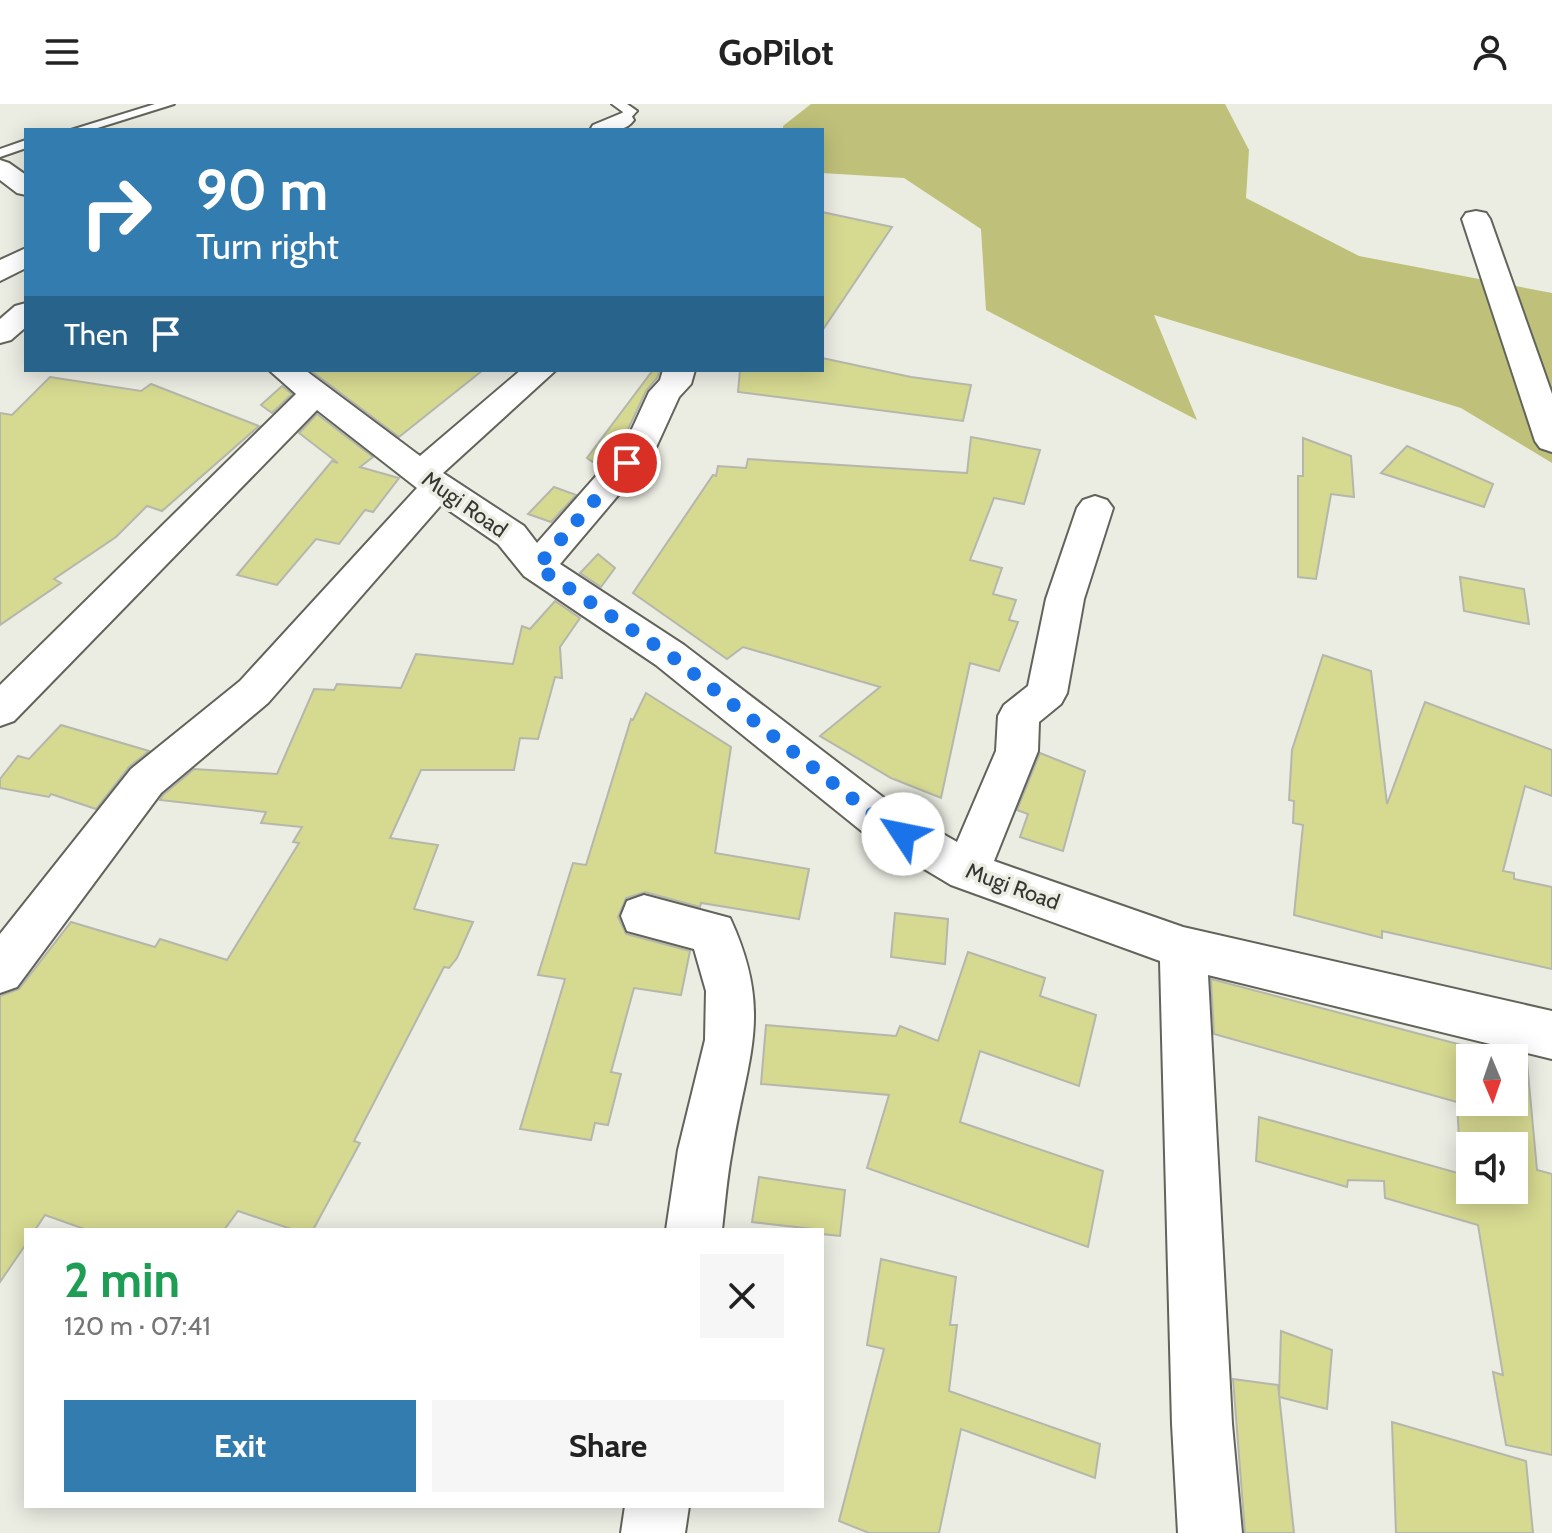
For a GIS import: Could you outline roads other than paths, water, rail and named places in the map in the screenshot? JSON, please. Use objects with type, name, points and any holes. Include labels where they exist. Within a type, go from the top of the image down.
[{"type":"street","points":[[1476,219],[1552,441]]},
{"type":"street","points":[[0,272],[24,257]]},
{"type":"street","points":[[0,334],[24,314]]},
{"type":"street","points":[[0,971],[146,781],[254,692],[429,480],[538,372]]},
{"type":"street","points":[[537,567],[641,446],[665,392],[675,384],[678,372]]},
{"type":"street","points":[[0,710],[300,381]]},
{"type":"street","name":"Mugi Road","points":[[300,381],[429,480],[511,535],[537,567],[670,655],[880,820],[967,871],[1183,948],[1552,1035]]},
{"type":"street","points":[[967,871],[1017,751],[1019,716],[1047,693],[1064,595],[1095,508]]},
{"type":"street","points":[[644,916],[713,933],[730,991],[730,1040],[705,1150],[694,1228]]},
{"type":"street","points":[[1183,948],[1202,1424],[1210,1533]]},
{"type":"street","points":[[653,1533],[657,1508]]},
{"type":"lane","points":[[114,104],[123,117]]},
{"type":"lane","points":[[84,128],[168,104]]},
{"type":"lane","points":[[0,153],[24,145]]}]
